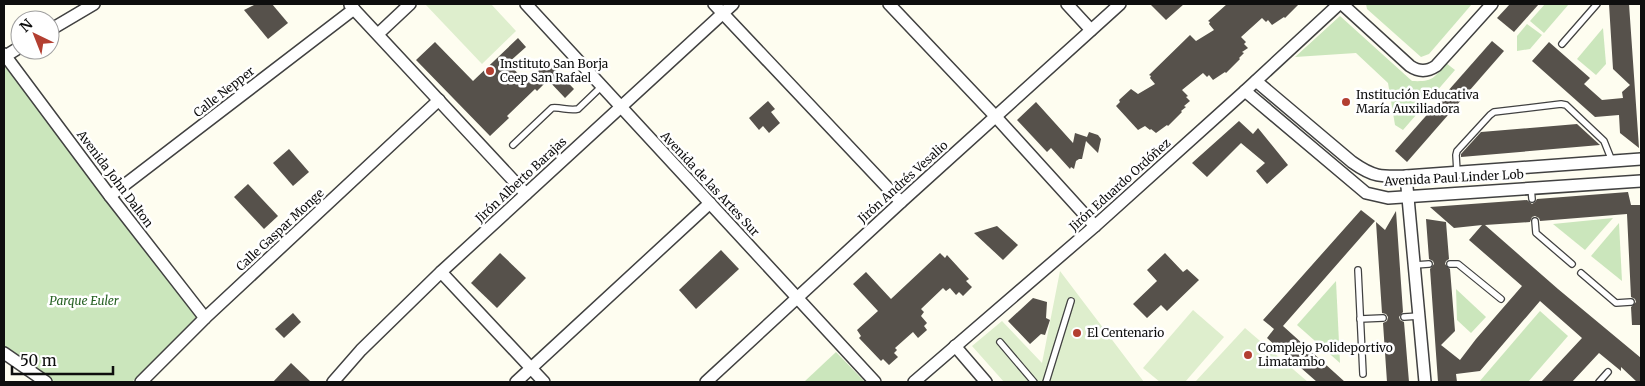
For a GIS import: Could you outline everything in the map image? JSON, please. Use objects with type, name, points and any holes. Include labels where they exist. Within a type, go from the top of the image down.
[{"type":"street","points":[[60,24],[94,4]]},
{"type":"street","points":[[378,34],[410,4]]},
{"type":"street","name":"Avenida de las Artes Sur","points":[[526,4],[875,382]]},
{"type":"street","points":[[714,4],[901,202]]},
{"type":"street","name":"Jirón Alberto Barajas","points":[[333,382],[361,350],[441,272],[733,4]]},
{"type":"street","points":[[889,4],[996,117],[1094,226]]},
{"type":"street","points":[[1067,4],[1091,30]]},
{"type":"street","name":"Jirón Andrés Vesalio","points":[[706,382],[1120,4]]},
{"type":"street","points":[[1341,4],[1410,66],[1424,71],[1436,66],[1492,4]]},
{"type":"street","name":"Jirón Eduardo Ordóñez","points":[[914,382],[1094,226],[1341,4]]},
{"type":"street","points":[[352,6],[526,194]]},
{"type":"street","name":"Calle Nepper","points":[[110,196],[352,6]]},
{"type":"street","name":"Avenida John Dalton","points":[[4,56],[205,318]]},
{"type":"street","name":"Avenida Paul Linder Lob","points":[[1256,81],[1365,171],[1386,177],[1641,159]]},
{"type":"street","name":"Avenida Paul Linder Lob","points":[[1245,92],[1366,193],[1388,198],[1532,193],[1641,181]]},
{"type":"street","name":"Calle Gaspar Monge","points":[[141,382],[205,318],[439,100]]},
{"type":"street","points":[[1529,167],[1532,193]]},
{"type":"street","points":[[1406,176],[1425,382]]},
{"type":"street","points":[[516,382],[710,203]]},
{"type":"street","points":[[441,272],[544,382]]},
{"type":"street","points":[[955,346],[986,382]]},
{"type":"street","points":[[4,353],[40,381]]},
{"type":"lane","points":[[1562,44],[1597,4]]},
{"type":"lane","points":[[513,145],[552,108],[578,109],[602,86]]},
{"type":"lane","points":[[1458,172],[1457,151],[1494,112],[1562,104],[1566,105],[1604,141],[1612,161]]},
{"type":"lane","points":[[1534,221],[1536,233],[1572,264]]},
{"type":"lane","points":[[1415,265],[1430,264]]},
{"type":"lane","points":[[1450,264],[1458,264],[1501,299]]},
{"type":"lane","points":[[1358,270],[1363,374]]},
{"type":"lane","points":[[1582,273],[1616,303],[1631,302]]},
{"type":"lane","points":[[1046,382],[1071,301]]},
{"type":"lane","points":[[1404,317],[1419,316]]},
{"type":"lane","points":[[1360,320],[1383,318]]},
{"type":"lane","points":[[1000,342],[1034,382]]},
{"type":"lane","points":[[1599,382],[1608,372]]},
{"type":"green space","points":[[425,4],[491,4],[516,31],[482,64]]},
{"type":"green space","points":[[1366,4],[1472,4],[1429,54],[1421,57],[1367,9]]},
{"type":"green space","points":[[1545,4],[1569,4],[1544,33],[1530,21]]},
{"type":"green space","points":[[1340,16],[1412,81],[1429,80],[1446,63],[1455,70],[1403,130],[1395,125],[1388,83],[1356,53],[1295,57]]},
{"type":"green space","points":[[1527,24],[1542,35],[1530,49],[1517,51],[1517,36]]},
{"type":"green space","points":[[1603,28],[1606,64],[1596,75],[1577,59]]},
{"type":"green space","name":"Parque Euler","points":[[4,64],[197,317],[132,382],[55,382],[4,346]]},
{"type":"green space","points":[[1613,218],[1585,250],[1553,224]]},
{"type":"green space","points":[[1619,223],[1622,281],[1591,256]]},
{"type":"green space","name":"El Centenario","points":[[1060,271],[1144,382],[1004,382],[972,346],[1002,321],[1042,363]]},
{"type":"green space","points":[[1336,281],[1340,363],[1297,325]]},
{"type":"green space","points":[[1456,289],[1486,317],[1471,333],[1457,320]]},
{"type":"green space","points":[[1193,310],[1224,337],[1185,382],[1160,382],[1143,368]]},
{"type":"green space","points":[[1540,311],[1568,336],[1528,382],[1479,382]]},
{"type":"green space","name":"Complejo Polideportivo Limatambo","points":[[1245,328],[1308,382],[1195,382]]},
{"type":"green space","points":[[836,352],[865,382],[804,382]]},
{"type":"building","points":[[256,4],[272,4],[288,23],[268,39],[244,10]]},
{"type":"building","points":[[1150,4],[1184,4],[1166,20]]},
{"type":"building","points":[[1227,4],[1299,4],[1285,18],[1272,25],[1268,20],[1266,22],[1262,18],[1241,37],[1246,42],[1244,44],[1248,48],[1242,52],[1244,53],[1240,59],[1226,73],[1213,80],[1209,75],[1207,77],[1203,73],[1182,90],[1190,101],[1168,126],[1156,133],[1145,126],[1138,130],[1116,106],[1120,102],[1119,100],[1131,89],[1138,94],[1155,84],[1149,75],[1190,35],[1196,41],[1214,30],[1208,21]]},
{"type":"building","points":[[1510,4],[1539,4],[1514,32],[1497,18]]},
{"type":"building","points":[[1609,4],[1629,4],[1639,148],[1620,133],[1619,115],[1595,117],[1532,61],[1549,42],[1590,78],[1584,84],[1602,100],[1623,98],[1622,92],[1630,85],[1613,69]]},
{"type":"building","points":[[518,38],[526,47],[508,63],[526,82],[548,62],[574,89],[565,98],[548,80],[537,91],[535,89],[507,116],[509,118],[490,136],[416,60],[435,42],[473,81]]},
{"type":"building","points":[[1492,41],[1504,51],[1407,162],[1395,151]]},
{"type":"building","points":[[768,101],[775,109],[771,112],[780,123],[769,133],[763,126],[759,130],[749,118]]},
{"type":"building","points":[[1036,102],[1073,143],[1075,133],[1087,137],[1089,132],[1098,135],[1101,139],[1098,153],[1086,141],[1082,159],[1076,161],[1074,169],[1071,167],[1070,169],[1051,148],[1047,152],[1017,120]]},
{"type":"building","points":[[1239,121],[1253,134],[1258,128],[1288,165],[1267,184],[1256,171],[1265,163],[1241,143],[1207,177],[1192,163]]},
{"type":"building","points":[[1577,124],[1600,145],[1461,157],[1461,154],[1481,132]]},
{"type":"building","points":[[289,149],[309,172],[293,186],[273,163]]},
{"type":"building","points":[[248,184],[278,216],[264,229],[234,197]]},
{"type":"building","points":[[1628,192],[1631,205],[1641,205],[1641,325],[1632,325],[1631,307],[1636,302],[1631,297],[1627,214],[1540,221],[1535,216],[1532,217],[1530,222],[1485,225],[1641,358],[1641,382],[1637,382],[1621,367],[1621,371],[1599,353],[1572,382],[1541,382],[1582,338],[1540,301],[1480,371],[1456,374],[1457,382],[1438,382],[1430,269],[1434,264],[1429,259],[1426,219],[1446,222],[1449,259],[1445,264],[1450,269],[1455,331],[1441,345],[1460,360],[1522,286],[1469,240],[1482,225],[1454,228],[1430,207],[1527,200],[1532,204],[1537,199]]},
{"type":"building","points":[[1361,210],[1375,221],[1283,326],[1345,382],[1317,382],[1267,338],[1274,329],[1263,320]]},
{"type":"building","points":[[1396,211],[1403,312],[1399,317],[1404,322],[1409,382],[1387,382],[1383,323],[1387,321],[1388,317],[1382,313],[1376,222],[1385,230]]},
{"type":"building","points":[[997,226],[1018,245],[1003,260],[974,233]]},
{"type":"building","points":[[721,250],[739,269],[696,309],[679,290]]},
{"type":"building","points":[[500,253],[526,278],[497,308],[471,283]]},
{"type":"building","points":[[940,253],[945,258],[947,255],[969,279],[966,281],[972,287],[963,296],[959,292],[956,295],[950,288],[946,291],[943,288],[921,309],[924,312],[921,316],[927,323],[924,326],[927,330],[918,338],[913,332],[895,348],[897,350],[894,353],[898,357],[889,365],[883,359],[881,361],[859,338],[861,336],[857,330],[878,311],[853,284],[866,272],[891,299]]},
{"type":"building","points":[[1165,253],[1183,272],[1187,269],[1199,280],[1167,311],[1161,305],[1147,318],[1133,304],[1157,281],[1147,270]]},
{"type":"building","points":[[1033,298],[1047,302],[1046,318],[1050,320],[1045,335],[1041,334],[1030,344],[1008,321]]},
{"type":"building","points":[[293,313],[301,322],[284,338],[275,329]]},
{"type":"building","points":[[291,363],[311,382],[273,382]]},
{"type":"place","name":"Instituto San Borja Ceep San Rafael","points":[[490,71]]},
{"type":"place","name":"Institución Educativa María Auxiliadora","points":[[1346,102]]},
{"type":"place","name":"El Centenario","points":[[1077,333]]},
{"type":"place","name":"Complejo Polideportivo Limatambo","points":[[1248,355]]}]
